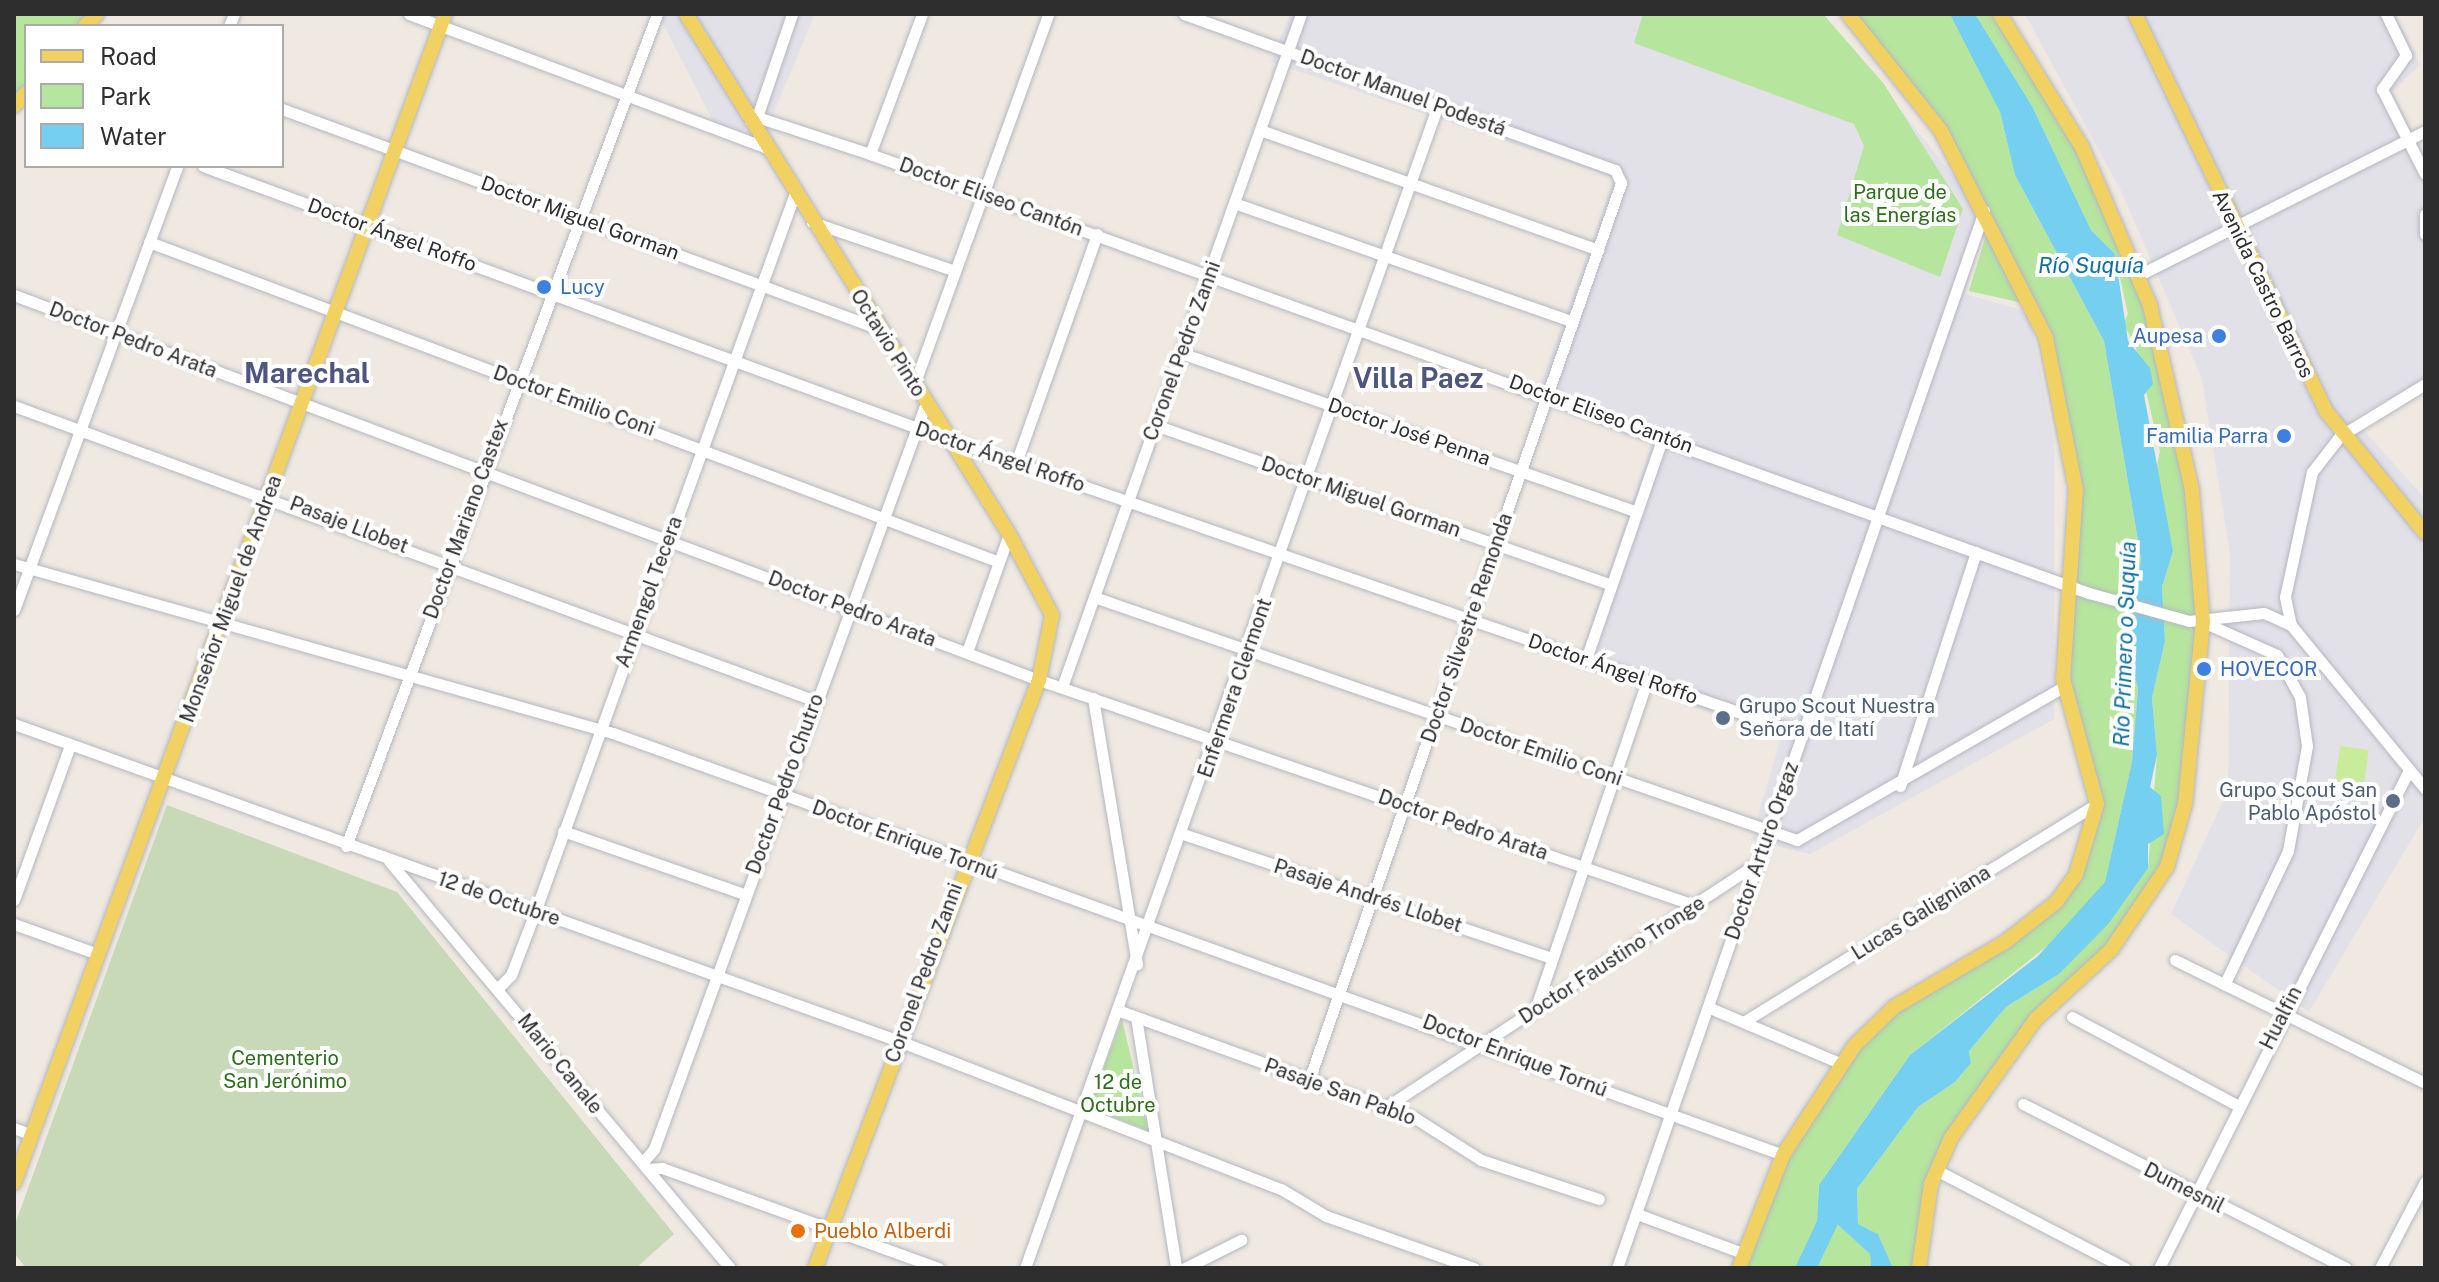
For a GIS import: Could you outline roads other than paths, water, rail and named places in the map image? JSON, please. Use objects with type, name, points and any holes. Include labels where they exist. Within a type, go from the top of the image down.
[{"type":"main road","name":"Octavio Pinto","points":[[686,14],[753,119],[767,148],[877,328],[1009,534],[1052,615],[1039,680]]},
{"type":"main road","points":[[1742,1261],[1783,1155],[1842,1064],[1894,1007],[2005,942],[2056,902],[2076,874],[2097,804],[2065,686],[2076,490],[2062,395],[2036,311],[1985,207],[1941,131],[1848,14]]},
{"type":"main road","points":[[1919,1268],[1936,1170],[1968,1110],[2036,1019],[2111,950],[2167,867],[2185,804],[2196,621],[2192,490],[2159,330],[2139,275],[2082,147],[2000,14]]},
{"type":"main road","name":"Avenida Castro Barros","points":[[2135,14],[2237,230],[2340,436],[2425,533]]},
{"type":"main road","name":"Monseñor Miguel de Andrea","points":[[14,1183],[165,782],[443,20]]},
{"type":"main road","name":"Coronel Pedro Zanni","points":[[815,1268],[965,861],[1039,680]]},
{"type":"street","points":[[409,14],[443,20],[767,148]]},
{"type":"street","name":"Doctor Mariano Castex","points":[[346,846],[576,217],[657,14]]},
{"type":"street","points":[[753,119],[792,14]]},
{"type":"street","points":[[870,154],[922,14]]},
{"type":"street","points":[[914,385],[1048,14]]},
{"type":"street","name":"Doctor Manuel Podestá","points":[[1184,14],[1438,105],[1620,176]]},
{"type":"street","name":"Coronel Pedro Zanni","points":[[1062,687],[1301,14]]},
{"type":"street","points":[[2386,14],[2406,55],[2382,89],[2425,174]]},
{"type":"street","name":"Enfermera Clermont","points":[[1025,1268],[1137,965],[1438,105]]},
{"type":"street","name":"Doctor Miguel Gorman","points":[[284,110],[877,328]]},
{"type":"street","name":"Doctor Eliseo Cantón","points":[[753,119],[870,154],[1548,395],[2071,587],[2196,621],[2277,655],[2300,697],[2307,746],[2284,862],[2224,985]]},
{"type":"street","points":[[1260,130],[1598,250]]},
{"type":"street","points":[[2139,275],[2237,230],[2425,131]]},
{"type":"street","points":[[14,610],[176,168]]},
{"type":"street","name":"Doctor Ángel Roffo","points":[[208,168],[950,440],[1802,734]]},
{"type":"street","name":"Doctor Silvestre Remonda","points":[[1309,1080],[1598,250],[1620,176]]},
{"type":"street","name":"Armengol Tecera","points":[[498,988],[511,975],[535,912],[759,284],[795,193]]},
{"type":"street","points":[[1234,203],[1573,322]]},
{"type":"street","name":"Doctor Arturo Orgaz","points":[[1617,1268],[1673,1115],[1768,831],[1985,207]]},
{"type":"street","points":[[2425,214],[2425,234]]},
{"type":"street","points":[[812,222],[955,271]]},
{"type":"street","points":[[1016,463],[1097,234]]},
{"type":"street","name":"Doctor Emilio Coni","points":[[149,242],[999,562]]},
{"type":"street","name":"Doctor Pedro Arata","points":[[14,295],[1039,680],[1697,906]]},
{"type":"street","name":"Doctor José Penna","points":[[1181,353],[1637,512]]},
{"type":"street","points":[[2291,625],[2285,597],[2301,499],[2340,436],[2425,384]]},
{"type":"street","name":"Doctor Pedro Chutro","points":[[644,1166],[654,1149],[744,894],[926,403]]},
{"type":"street","name":"Pasaje Llobet","points":[[14,406],[268,495],[816,701]]},
{"type":"street","name":"Doctor Miguel Gorman","points":[[1155,425],[1611,585]]},
{"type":"street","points":[[1586,659],[1663,437]]},
{"type":"street","points":[[967,652],[1009,534]]},
{"type":"street","points":[[1900,786],[1976,552]]},
{"type":"street","name":"Doctor Enrique Tornú","points":[[14,564],[221,627],[599,731],[1149,930],[1483,1043],[1783,1155]]},
{"type":"street","name":"Doctor Emilio Coni","points":[[1094,597],[1768,831],[1807,840],[1900,786]]},
{"type":"street","points":[[2196,621],[2264,613],[2291,625],[2425,789]]},
{"type":"street","points":[[1536,1008],[1647,681]]},
{"type":"street","points":[[1900,786],[2065,686]]},
{"type":"street","points":[[1093,698],[1126,921],[1137,965]]},
{"type":"street","name":"12 de Octubre","points":[[14,724],[165,782],[899,1041],[1281,1189],[1326,1216],[1474,1268]]},
{"type":"street","points":[[14,900],[70,745]]},
{"type":"street","name":"Hualfin","points":[[2159,1268],[2282,1015],[2409,770]]},
{"type":"street","name":"Lucas Galigniana","points":[[1745,1021],[2097,804]]},
{"type":"street","points":[[563,831],[744,894]]},
{"type":"street","name":"Pasaje Andrés Llobet","points":[[1183,834],[1552,958]]},
{"type":"street","name":"Mario Canale","points":[[389,861],[730,1268]]},
{"type":"street","name":"Doctor Faustino Tronge","points":[[1386,1107],[1757,864]]},
{"type":"street","points":[[14,924],[98,954]]},
{"type":"street","points":[[2175,960],[2425,1083]]},
{"type":"street","points":[[1710,1008],[1842,1064]]},
{"type":"street","name":"Pasaje San Pablo","points":[[1120,1011],[1386,1107],[1481,1160],[1599,1199]]},
{"type":"street","points":[[1136,1017],[1176,1268]]},
{"type":"street","points":[[2072,1017],[2237,1105]]},
{"type":"street","name":"Dumesnil","points":[[2023,1104],[2194,1194],[2346,1268]]},
{"type":"street","points":[[14,1128],[32,1135]]},
{"type":"street","points":[[644,1166],[939,1268]]},
{"type":"street","points":[[1936,1170],[2125,1268]]},
{"type":"street","points":[[2380,1268],[2425,1182]]},
{"type":"street","points":[[1637,1214],[1742,1261]]},
{"type":"street","points":[[1185,1268],[1241,1240]]},
{"type":"water","name":"Río Suquía","points":[[1950,14],[1975,14],[2032,106],[2091,230],[2115,254],[2128,341],[2150,368],[2153,384],[2144,395],[2173,551],[2162,587],[2165,641],[2152,698],[2157,755],[2150,787],[2161,796],[2164,834],[2148,844],[2148,868],[2109,923],[2059,974],[2006,1007],[1969,1051],[1971,1063],[1955,1082],[1918,1107],[1857,1189],[1858,1224],[1878,1234],[1893,1268],[1871,1268],[1870,1254],[1837,1224],[1815,1241],[1817,1268],[1798,1268],[1817,1221],[1819,1185],[1910,1055],[2038,956],[2105,882],[2132,762],[2138,689],[2130,656],[2141,558],[2104,341],[2015,175],[2000,112]]},
{"type":"waterway","name":"Río Primero o Suquía","points":[[1806,1268],[1831,1215]]},
{"type":"place","name":"Lucy","points":[[544,287]]},
{"type":"place","name":"Aupesa","points":[[2219,336]]},
{"type":"place","name":"Familia Parra","points":[[2284,436]]},
{"type":"place","name":"HOVECOR","points":[[2204,669]]},
{"type":"place","name":"Grupo Scout Nuestra Señora de Itatí","points":[[1723,718]]},
{"type":"place","name":"Grupo Scout San Pablo Apóstol","points":[[2393,801]]},
{"type":"place","name":"Pueblo Alberdi","points":[[798,1231]]},
{"type":"district","name":"Marechal","points":[[307,373]]},
{"type":"district","name":"Villa Paez","points":[[1418,378]]},
{"type":"park label","name":"Parque de las Energías","points":[[1900,204]]},
{"type":"park label","name":"Cementerio San Jerónimo","points":[[285,1070]]}]
